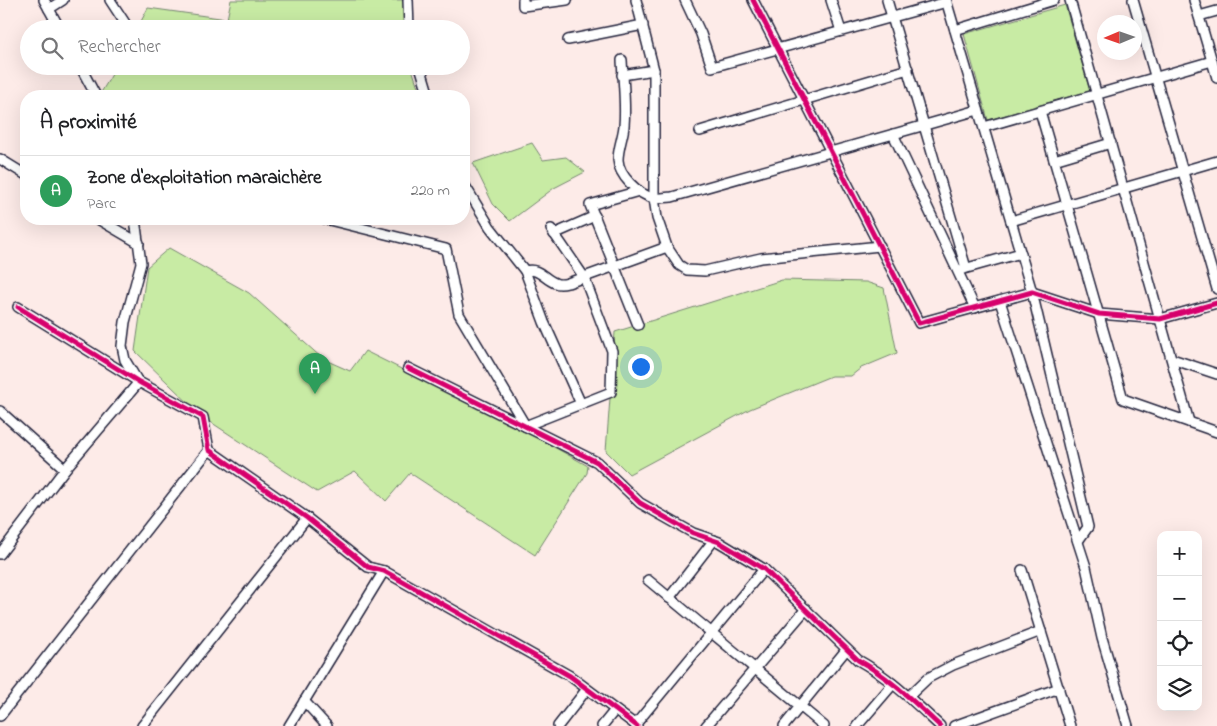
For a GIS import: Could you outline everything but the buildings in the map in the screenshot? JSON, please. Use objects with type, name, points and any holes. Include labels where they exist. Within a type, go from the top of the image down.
[{"type":"street","points":[[44,0],[56,20]]},
{"type":"street","points":[[50,9],[64,0]]},
{"type":"street","points":[[110,0],[123,20]]},
{"type":"street","points":[[408,0],[409,20]]},
{"type":"street","points":[[523,0],[523,6],[567,0]]},
{"type":"street","points":[[637,0],[654,70],[654,198],[657,218],[667,247],[679,266],[686,270],[705,271],[761,258],[880,246]]},
{"type":"street","points":[[685,0],[701,34],[712,67],[946,1],[1032,292],[1088,527],[1078,541]]},
{"type":"street","points":[[753,0],[919,323],[1032,292],[1099,314],[1160,319],[1217,303]]},
{"type":"street","points":[[831,0],[841,31]]},
{"type":"street","points":[[888,0],[924,125],[962,270],[975,308]]},
{"type":"street","points":[[955,30],[1054,0]]},
{"type":"street","points":[[1070,0],[1189,422]]},
{"type":"street","points":[[1133,0],[1217,289]]},
{"type":"street","points":[[1194,0],[1217,78]]},
{"type":"street","points":[[1199,16],[1217,11]]},
{"type":"street","points":[[568,40],[643,25]]},
{"type":"street","points":[[622,60],[624,127],[618,161],[625,176],[639,191],[654,198],[672,197],[978,110]]},
{"type":"street","points":[[984,127],[1212,62]]},
{"type":"street","points":[[700,131],[908,68]]},
{"type":"street","points":[[622,75],[654,70]]},
{"type":"street","points":[[85,75],[93,90]]},
{"type":"street","points":[[423,75],[427,90]]},
{"type":"street","points":[[1040,111],[1123,399],[1217,432]]},
{"type":"street","points":[[893,134],[962,270]]},
{"type":"street","points":[[1054,160],[1110,143]]},
{"type":"street","points":[[0,160],[20,172]]},
{"type":"street","points":[[1011,221],[1217,161]]},
{"type":"street","points":[[638,325],[590,206],[639,191]]},
{"type":"street","points":[[470,194],[490,227],[525,271],[544,322],[581,404]]},
{"type":"street","points":[[525,426],[611,392],[612,350],[584,277],[552,232],[594,216]]},
{"type":"street","points":[[108,225],[139,243]]},
{"type":"street","points":[[136,225],[141,263],[125,322],[122,346],[125,360],[139,382]]},
{"type":"street","points":[[349,225],[446,249],[459,314],[525,426]]},
{"type":"street","points":[[525,271],[537,271],[555,283],[561,284],[667,247]]},
{"type":"street","points":[[962,270],[1021,253]]},
{"type":"street","points":[[1000,301],[1086,566],[1102,638],[1128,726]]},
{"type":"street","points":[[18,307],[139,382],[203,417],[209,450],[306,518],[368,567],[384,571],[570,676],[636,726],[764,569]]},
{"type":"street","points":[[1172,359],[1217,374]]},
{"type":"street","points":[[408,368],[597,462],[640,504],[693,533],[714,540],[764,569],[846,650],[909,696],[940,726]]},
{"type":"street","points":[[0,554],[66,469],[139,382]]},
{"type":"street","points":[[0,411],[66,469]]},
{"type":"street","points":[[0,716],[209,450]]},
{"type":"street","points":[[142,726],[306,518]]},
{"type":"street","points":[[669,598],[714,540]]},
{"type":"street","points":[[1022,570],[1070,726]]},
{"type":"street","points":[[289,726],[384,571]]},
{"type":"street","points":[[648,580],[824,726]]},
{"type":"street","points":[[706,726],[806,609]]},
{"type":"street","points":[[909,696],[928,678],[953,665],[1041,631]]},
{"type":"street","points":[[784,726],[846,650]]},
{"type":"street","points":[[857,726],[893,684]]},
{"type":"street","points":[[954,726],[1058,688]]},
{"type":"street","points":[[558,726],[587,689]]},
{"type":"street","points":[[304,701],[327,726]]},
{"type":"street","points":[[602,726],[615,710]]},
{"type":"green space","points":[[231,0],[409,0],[409,20],[142,20],[148,8],[227,19]]},
{"type":"green space","points":[[1065,5],[1090,91],[988,120],[964,34]]},
{"type":"green space","points":[[112,75],[414,75],[419,90],[103,90]]},
{"type":"green space","points":[[532,143],[543,160],[566,157],[585,172],[554,188],[510,221],[493,204],[473,163]]},
{"type":"green space","points":[[169,248],[249,293],[323,359],[350,371],[365,351],[520,428],[588,466],[587,473],[535,555],[410,473],[386,501],[355,471],[317,492],[203,417],[135,351],[147,267]]},
{"type":"green space","points":[[782,280],[866,282],[884,288],[897,353],[861,368],[851,376],[831,376],[750,409],[629,474],[606,451],[615,332]]},
{"type":"cycle path","points":[[753,0],[919,323],[1032,292],[1099,314],[1160,319],[1217,303]]},
{"type":"cycle path","points":[[18,307],[139,382],[203,417],[209,450],[307,518],[368,567],[384,571],[570,676],[637,726]]},
{"type":"cycle path","points":[[408,368],[597,462],[640,503],[693,533],[719,542],[764,569],[858,660],[891,682],[940,726]]},
{"type":"place","name":"Zone d'exploitation maraichère","points":[[315,394]]}]
